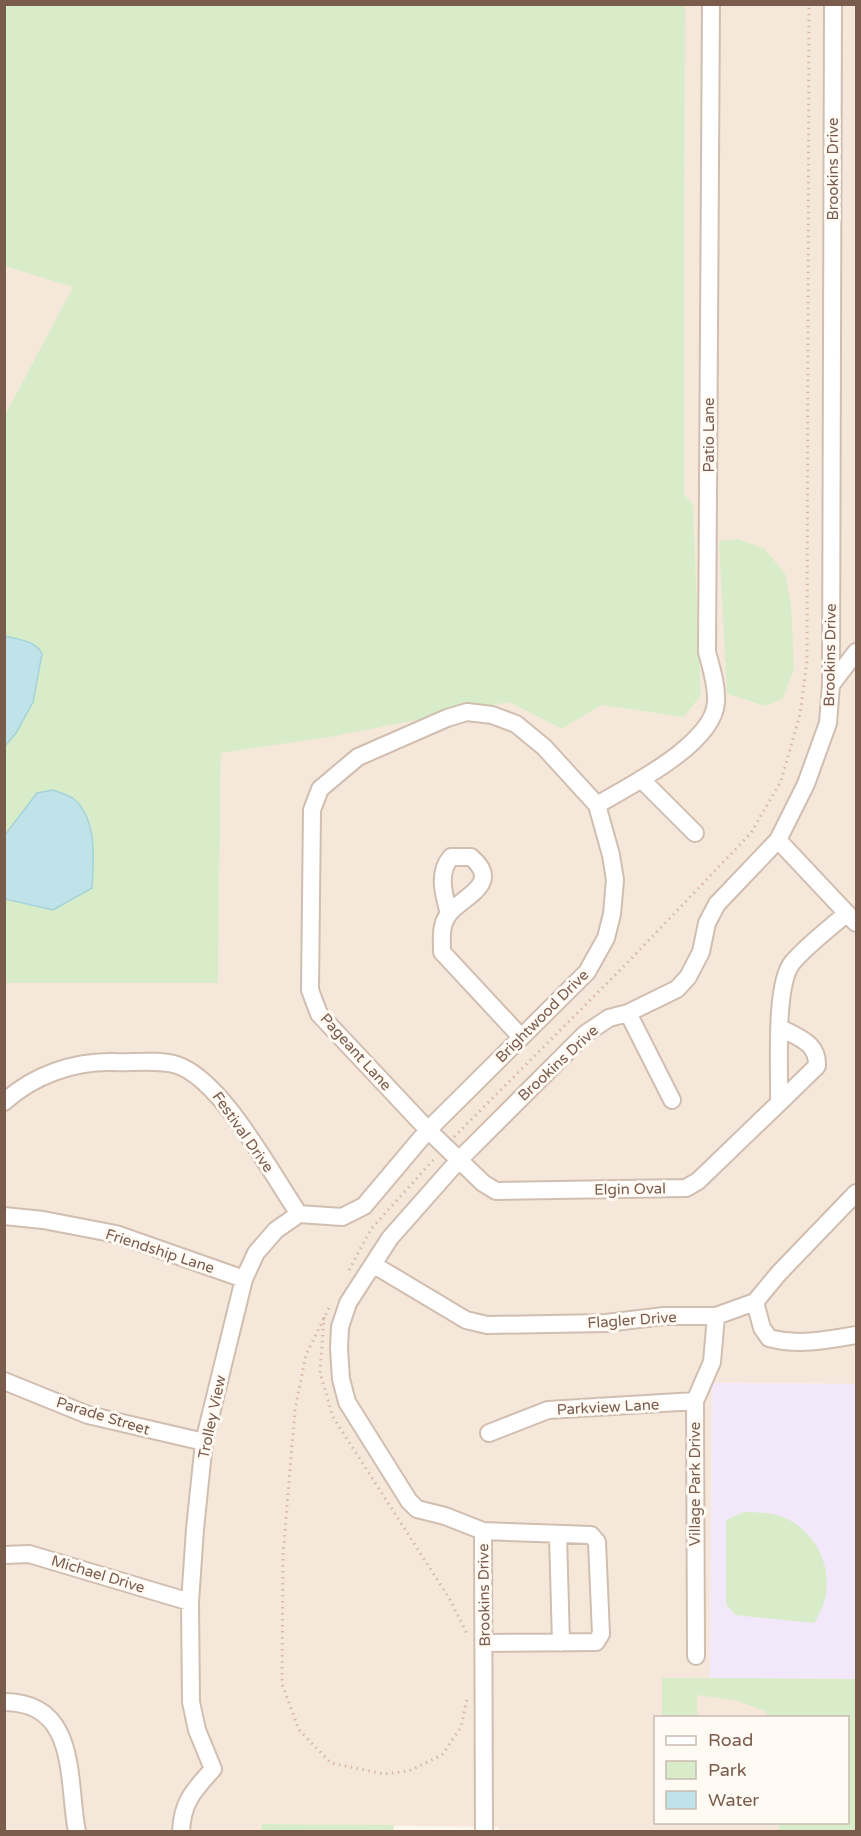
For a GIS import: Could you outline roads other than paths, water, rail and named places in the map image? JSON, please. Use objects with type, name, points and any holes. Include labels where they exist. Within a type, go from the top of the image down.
[{"type":"street","name":"Patio Lane","points":[[597,805],[641,779],[692,744],[707,727],[716,704],[707,651],[711,4]]},
{"type":"street","name":"Brookins Drive","points":[[484,1832],[477,1641],[483,1531],[445,1516],[417,1509],[409,1501],[346,1402],[339,1362],[340,1327],[348,1303],[390,1238],[458,1161],[585,1034],[609,1018],[628,1012],[677,989],[701,952],[707,923],[717,904],[778,840],[807,784],[828,723],[831,685],[833,4]]},
{"type":"street","points":[[831,685],[856,652]]},
{"type":"street","name":"Brightwood Drive","points":[[312,810],[320,789],[358,757],[447,718],[467,712],[492,715],[516,724],[544,747],[597,805],[611,855],[615,880],[612,914],[606,938],[587,972],[428,1130]]},
{"type":"street","points":[[641,779],[695,833]]},
{"type":"street","name":"Pageant Lane","points":[[312,810],[310,990],[319,1014],[458,1161]]},
{"type":"street","points":[[778,840],[852,918],[792,963],[784,977],[780,1028],[779,1103]]},
{"type":"street","points":[[449,914],[442,929],[442,952],[521,1037]]},
{"type":"street","points":[[628,1012],[672,1100]]},
{"type":"street","name":"Elgin Oval","points":[[458,1161],[496,1191],[686,1188],[698,1181],[817,1066],[817,1055],[810,1044],[780,1028]]},
{"type":"street","name":"Festival Drive","points":[[6,1096],[48,1074],[72,1066],[96,1062],[175,1064],[200,1075],[219,1094],[298,1214]]},
{"type":"street","points":[[298,1214],[342,1217],[364,1206],[428,1130]]},
{"type":"street","points":[[856,1193],[779,1273],[755,1302],[762,1328],[769,1338],[781,1342],[828,1341],[856,1335]]},
{"type":"street","name":"Trolley View","points":[[181,1832],[181,1813],[191,1794],[213,1769],[197,1730],[191,1702],[190,1602],[204,1442],[244,1279],[256,1253],[276,1230],[298,1214]]},
{"type":"street","name":"Friendship Lane","points":[[4,1216],[43,1220],[116,1234],[244,1279]]},
{"type":"street","name":"Flagler Drive","points":[[374,1264],[466,1320],[487,1325],[606,1323],[664,1316],[716,1316],[755,1302]]},
{"type":"street","name":"Village Park Drive","points":[[696,1656],[695,1401],[712,1362],[716,1316]]},
{"type":"street","name":"Parade Street","points":[[4,1381],[88,1415],[204,1442]]},
{"type":"street","name":"Parkview Lane","points":[[489,1432],[548,1410],[695,1401]]},
{"type":"street","points":[[477,1641],[596,1642],[601,1634],[597,1542],[591,1535],[483,1531]]},
{"type":"street","points":[[558,1535],[561,1643]]},
{"type":"street","name":"Michael Drive","points":[[4,1555],[29,1554],[190,1602]]},
{"type":"street","points":[[4,1702],[33,1707],[52,1720],[66,1748],[77,1832]]},
{"type":"water","points":[[5,636],[31,643],[42,654],[33,702],[16,733],[5,746]]},
{"type":"water","points":[[53,790],[73,798],[82,808],[91,829],[93,853],[92,888],[53,910],[5,899],[5,835],[37,793]]}]
